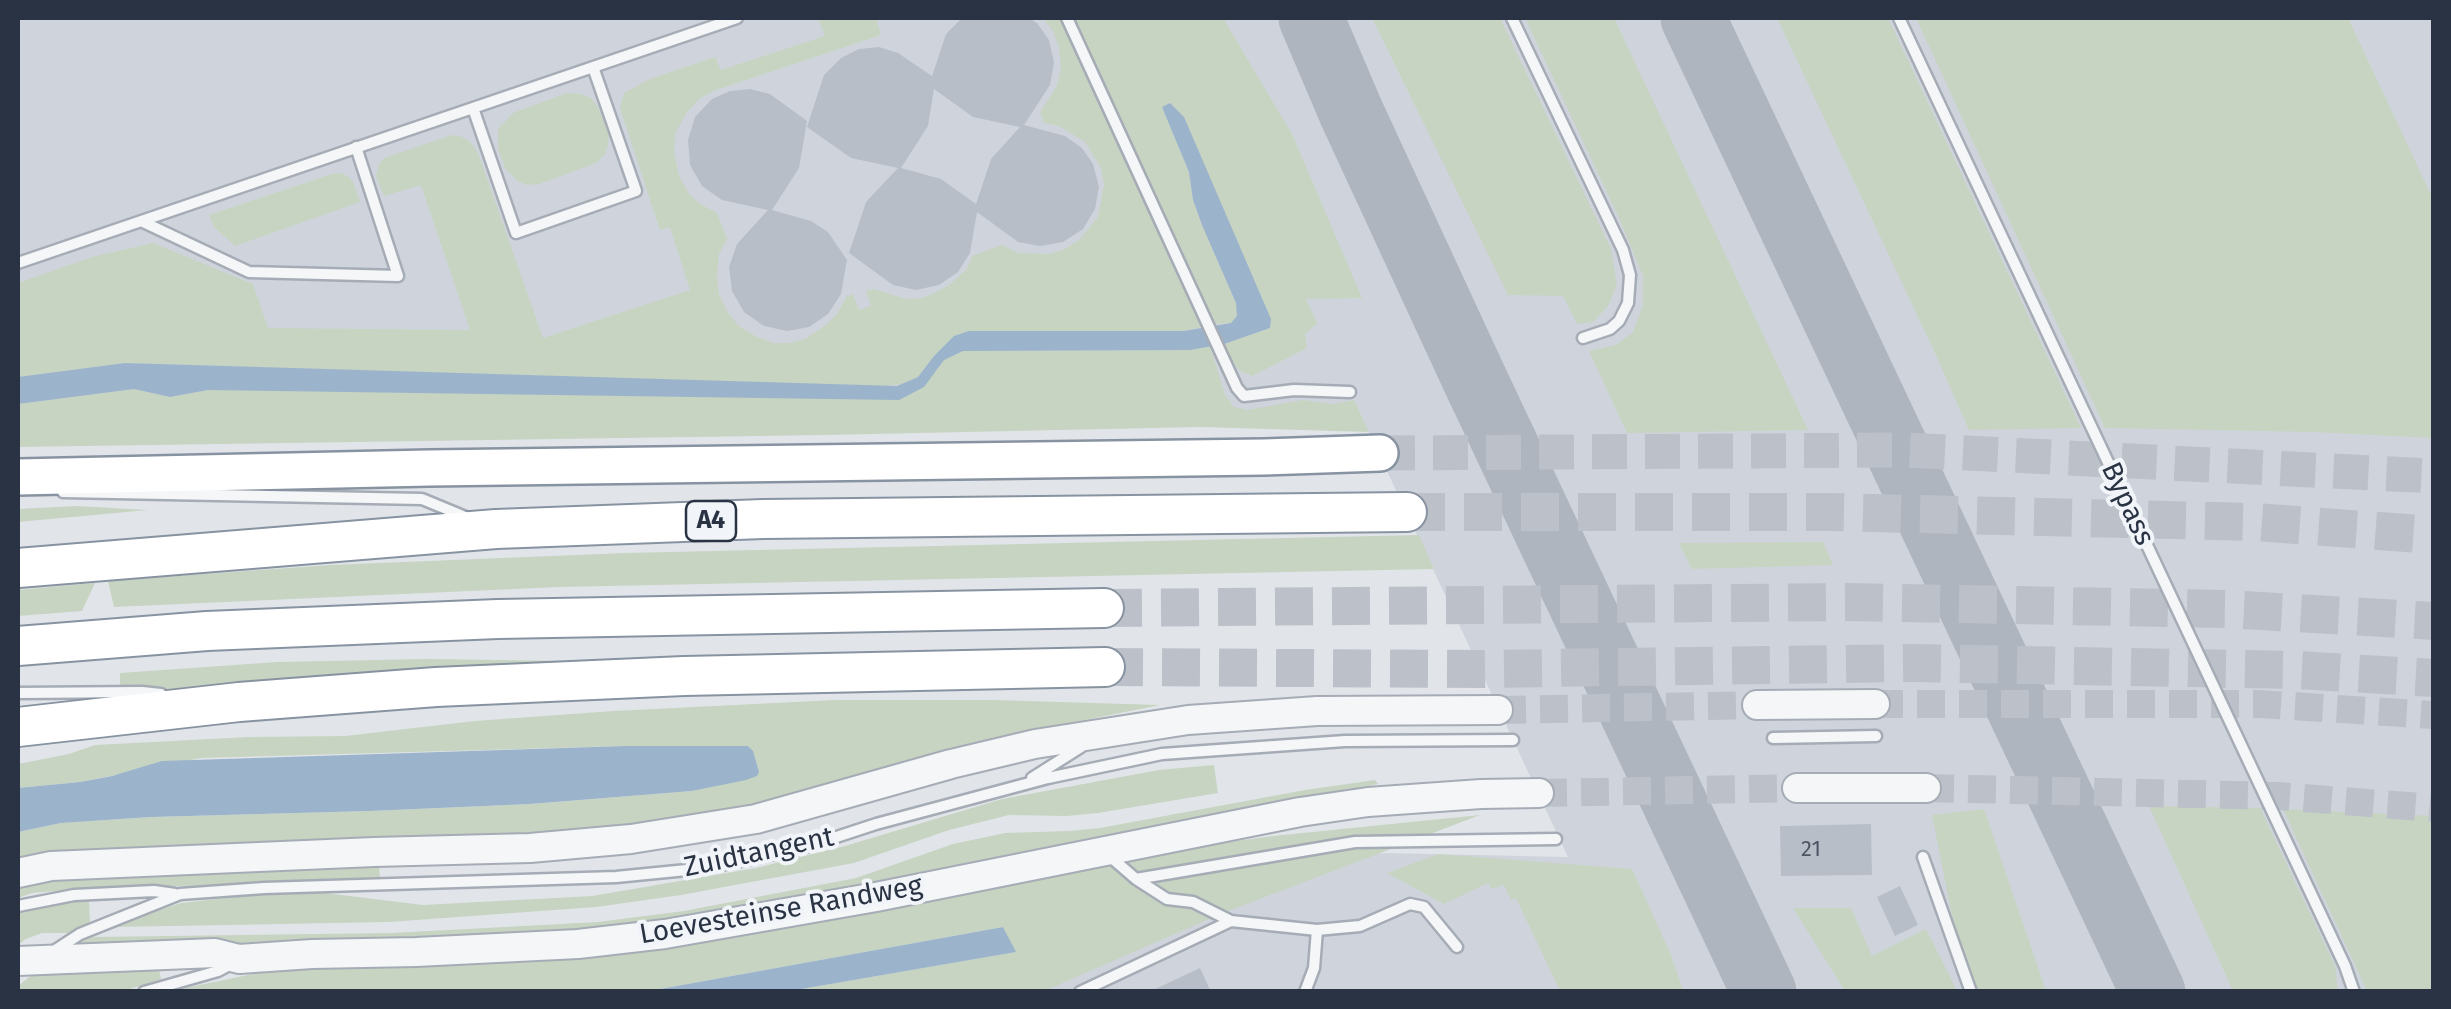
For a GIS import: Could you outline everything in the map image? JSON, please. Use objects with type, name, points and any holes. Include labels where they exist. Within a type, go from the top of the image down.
[{"type":"highway","name":"A4","points":[[27,482],[430,468],[1380,453]]},
{"type":"highway","name":"A4","points":[[18,568],[496,530],[764,520],[1407,512]]},
{"type":"highway","points":[[18,646],[206,631],[498,619],[1104,608]]},
{"type":"highway","points":[[18,726],[239,702],[436,687],[684,676],[1105,667]]},
{"type":"street","points":[[1757,704],[1876,704]]},
{"type":"street","points":[[18,873],[51,866],[530,848],[631,838],[756,819],[1034,744],[1188,720],[1317,711],[1498,710]]},
{"type":"street","points":[[1797,788],[1926,788]]},
{"type":"street","name":"Loevesteinse Randweg","points":[[29,963],[216,953],[239,960],[578,944],[666,934],[876,897],[1300,812],[1368,802],[1539,793]]},
{"type":"lane","points":[[18,263],[737,18]]},
{"type":"lane","points":[[1067,18],[1237,388],[1244,396],[1294,390],[1350,392]]},
{"type":"lane","points":[[1512,18],[1623,250],[1630,275],[1628,302],[1620,321],[1610,329],[1583,338]]},
{"type":"lane","name":"Bypass","points":[[1899,18],[2354,992]]},
{"type":"lane","points":[[473,108],[516,233],[636,191],[593,67]]},
{"type":"lane","points":[[141,220],[249,272],[398,276],[356,148]]},
{"type":"lane","points":[[18,485],[27,482]]},
{"type":"lane","points":[[56,491],[422,499],[496,530]]},
{"type":"lane","points":[[18,693],[142,692],[239,702]]},
{"type":"lane","points":[[1019,786],[1103,733]]},
{"type":"lane","points":[[1774,738],[1876,736]]},
{"type":"lane","name":"Zuidtangent","points":[[29,963],[80,934],[180,894],[616,877],[707,868],[803,848],[1019,786],[1162,754],[1345,742],[1513,740]]},
{"type":"lane","points":[[1136,879],[1356,842],[1556,839]]},
{"type":"lane","points":[[1102,850],[1167,899],[1193,902],[1231,922],[1317,930],[1360,926],[1410,904],[1424,907],[1457,947]]},
{"type":"lane","points":[[1923,857],[1971,992]]},
{"type":"lane","points":[[18,906],[74,895],[180,894]]},
{"type":"lane","points":[[1080,992],[1231,922]]},
{"type":"lane","points":[[1306,992],[1314,968],[1317,930]]},
{"type":"lane","points":[[144,992],[218,971],[239,960]]},
{"type":"shaded area","points":[[18,18],[2433,18],[2433,991],[1008,991],[1295,862],[1385,853],[1568,857],[1363,420],[18,443]]},
{"type":"green space","points":[[818,18],[876,18],[881,35],[713,91],[687,112],[675,134],[679,176],[689,194],[717,213],[727,239],[719,254],[719,294],[739,326],[773,343],[790,343],[823,327],[837,314],[847,296],[853,294],[859,310],[871,306],[866,291],[874,289],[906,299],[923,298],[948,286],[967,269],[972,256],[1002,245],[1018,253],[1050,254],[1079,240],[1098,217],[1104,185],[1101,168],[1085,142],[1059,126],[1044,123],[1040,112],[1057,86],[1061,66],[1053,31],[1043,18],[1059,18],[1201,327],[1184,331],[969,331],[934,356],[918,377],[908,383],[881,387],[125,363],[18,377],[18,283],[92,257],[153,243],[253,284],[268,328],[470,330],[421,185],[384,196],[376,176],[384,158],[452,135],[463,137],[478,153],[543,338],[690,290],[670,227],[660,230],[620,108],[624,93],[650,79],[715,57],[721,70],[825,36]]},
{"type":"green space","points":[[1075,18],[1223,18],[1293,136],[1362,298],[1306,299],[1317,323],[1305,334],[1307,348],[1252,376],[1240,371],[1232,361],[1224,344],[1270,328],[1179,113],[1170,103],[1162,107],[1189,172],[1202,225],[1236,303],[1237,316],[1231,323],[1215,324]]},
{"type":"green space","points":[[1372,18],[1500,18],[1611,249],[1617,284],[1608,306],[1593,322],[1577,324],[1563,296],[1508,295]]},
{"type":"green space","points":[[1525,18],[1614,18],[1808,430],[1627,433],[1589,351],[1616,345],[1633,332],[1643,305],[1643,276]]},
{"type":"green space","points":[[1777,18],[1888,18],[2081,428],[1969,430]]},
{"type":"green space","points":[[1916,18],[2348,18],[2433,199],[2433,438],[2105,428]]},
{"type":"green space","points":[[567,93],[591,98],[598,108],[609,133],[605,154],[596,163],[539,184],[517,181],[505,168],[498,149],[498,129],[513,113]]},
{"type":"green space","points":[[341,173],[353,182],[360,202],[235,246],[214,227],[209,215],[332,174]]},
{"type":"green space","points":[[1210,346],[1225,395],[1234,407],[1248,410],[1303,400],[1332,404],[1354,400],[1369,432],[1200,427],[18,447],[18,404],[134,389],[170,397],[208,390],[924,387],[944,359],[963,351],[1190,350]]},
{"type":"green space","points":[[76,506],[148,510],[18,522],[18,509]]},
{"type":"green space","points":[[1419,535],[1434,569],[559,587],[114,607],[108,581],[330,565],[625,553]]},
{"type":"green space","points":[[1823,542],[1833,565],[1692,569],[1679,543]]},
{"type":"green space","points":[[95,583],[82,611],[18,616],[18,590]]},
{"type":"green space","points":[[577,661],[120,699],[120,673],[277,662]]},
{"type":"green space","points":[[835,700],[1160,705],[980,741],[772,801],[627,826],[533,835],[66,851],[18,859],[18,832],[61,823],[530,804],[692,791],[757,776],[748,746],[625,746],[201,758],[80,782],[18,788],[18,764],[95,745],[345,736],[475,721]]},
{"type":"green space","points":[[1214,765],[1218,793],[1098,813],[1009,815],[949,830],[854,863],[681,895],[596,907],[389,922],[117,927],[181,903],[255,895],[325,893],[423,905],[592,896],[756,868],[1002,799],[1159,770]]},
{"type":"green space","points":[[1375,780],[1378,784],[860,887],[600,931],[156,950],[70,947],[92,937],[391,933],[598,922],[684,911],[856,878],[953,844],[1005,833],[1100,828]]},
{"type":"green space","points":[[2149,806],[2260,808],[2335,966],[2338,991],[2233,991]]},
{"type":"green space","points":[[1984,809],[2046,991],[1979,991],[1960,956],[1932,815]]},
{"type":"green space","points":[[2283,809],[2433,816],[2433,991],[2367,991]]},
{"type":"green space","points":[[1480,815],[1223,913],[1044,991],[790,991],[1015,952],[1003,927],[649,991],[166,992],[267,971],[597,955],[1123,857],[1273,836]]},
{"type":"green space","points":[[1439,854],[1632,869],[1683,991],[1560,991],[1516,898],[1511,900],[1504,885],[1492,889],[1488,883],[1444,904],[1387,873]]},
{"type":"green space","points":[[379,866],[380,879],[66,890],[18,898],[18,886],[66,879],[156,872]]},
{"type":"green space","points":[[89,901],[90,922],[68,933],[42,933],[18,945],[18,910]]},
{"type":"green space","points":[[1793,908],[1851,908],[1872,956],[1926,929],[1957,991],[1845,991]]},
{"type":"green space","points":[[157,960],[161,979],[124,991],[18,992],[18,986],[44,965]]},
{"type":"water","points":[[1170,103],[1184,117],[1271,319],[1270,328],[1224,344],[1190,350],[963,351],[944,360],[924,387],[899,400],[208,390],[170,397],[134,389],[18,404],[18,377],[125,363],[897,386],[918,377],[954,336],[969,331],[1184,331],[1231,323],[1237,316],[1236,303],[1202,225],[1189,172],[1162,107]]},
{"type":"water","points":[[625,746],[748,746],[759,772],[746,780],[692,791],[530,804],[151,817],[61,823],[18,832],[18,788],[112,776],[162,761]]},
{"type":"water","points":[[1003,927],[1016,952],[790,991],[649,991]]},
{"type":"building","points":[[962,18],[1029,18],[1037,23],[1049,40],[1054,62],[1050,85],[1024,125],[1065,136],[1082,148],[1093,164],[1099,187],[1095,209],[1083,229],[1063,242],[1040,246],[1018,242],[977,212],[970,253],[958,272],[939,285],[916,290],[893,285],[849,253],[866,202],[898,168],[851,158],[807,127],[824,75],[841,58],[859,49],[879,47],[898,53],[932,76],[946,34]],"holes":[[[934,89],[973,117],[1020,127],[991,159],[976,204],[941,179],[901,168],[928,126]]]},
{"type":"building","points":[[750,89],[770,94],[807,121],[799,168],[772,210],[811,221],[828,232],[847,260],[841,294],[828,314],[809,327],[787,331],[764,326],[744,312],[732,291],[729,267],[737,244],[768,210],[722,200],[702,186],[690,165],[688,140],[695,117],[712,99],[730,91]]},
{"type":"building","points":[[1871,824],[1872,875],[1781,876],[1780,826]]},
{"type":"building","points":[[1900,886],[1918,925],[1895,936],[1877,897]]},
{"type":"building","points":[[1200,968],[1211,992],[1149,992]]},
{"type":"taxiway","points":[[1311,18],[1475,380],[1764,992]]},
{"type":"taxiway","points":[[1693,18],[2153,992]]},
{"type":"tunnel","points":[[1380,453],[1907,450],[2434,476]]},
{"type":"tunnel","points":[[1407,512],[1831,512],[2255,522],[2434,535]]},
{"type":"tunnel","points":[[1104,608],[1849,602],[2227,609],[2434,621]]},
{"type":"tunnel","points":[[1105,667],[1480,669],[1911,663],[2296,670],[2434,678]]},
{"type":"tunnel","points":[[1875,704],[2259,704],[2434,715]]},
{"type":"tunnel","points":[[1498,710],[1757,705]]},
{"type":"tunnel","points":[[1539,793],[1797,788]]},
{"type":"tunnel","points":[[1926,788],[2278,796],[2434,808]]}]
